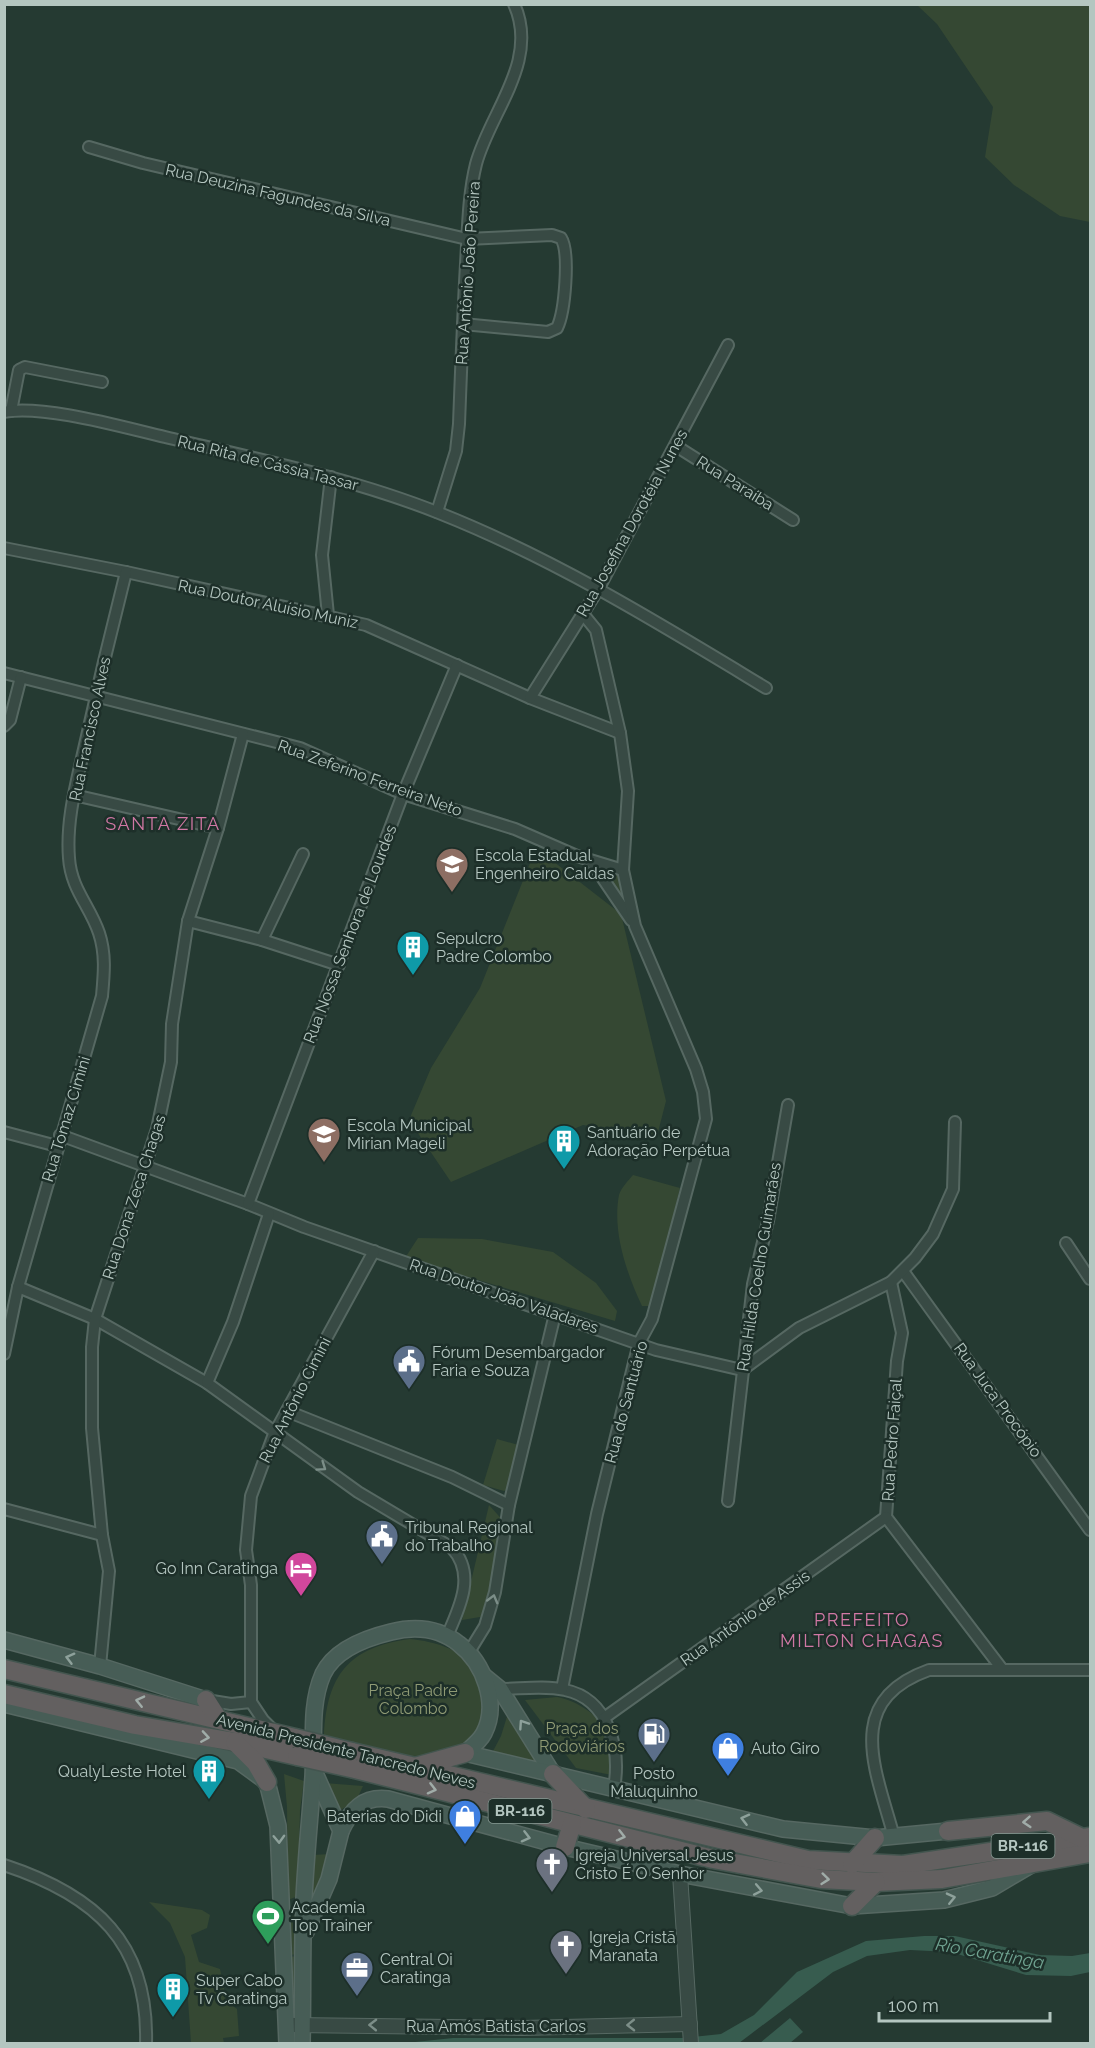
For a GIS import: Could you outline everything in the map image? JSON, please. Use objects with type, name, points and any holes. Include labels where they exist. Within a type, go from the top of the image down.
[{"type":"highway","name":"Avenida Presidente Tancredo Neves","points":[[4,1669],[276,1733],[296,1747]]},
{"type":"highway","name":"Avenida Presidente Tancredo Neves","points":[[4,1694],[135,1725],[235,1742],[296,1747],[354,1760],[572,1824],[767,1871],[821,1879],[876,1882]]},
{"type":"highway","points":[[206,1700],[218,1719]]},
{"type":"highway","points":[[235,1742],[256,1763],[267,1782]]},
{"type":"highway","points":[[412,1768],[465,1753]]},
{"type":"highway","name":"Avenida Presidente Tancredo Neves","points":[[354,1760],[412,1768],[790,1857],[852,1864]]},
{"type":"highway","points":[[553,1774],[586,1809]]},
{"type":"highway","points":[[948,1831],[1047,1821],[1088,1843]]},
{"type":"highway","points":[[565,1847],[572,1824]]},
{"type":"highway","points":[[948,1831],[961,1843],[969,1875]]},
{"type":"highway","points":[[852,1864],[875,1838]]},
{"type":"highway","name":"BR-116","points":[[852,1864],[903,1865],[964,1855],[1088,1843]]},
{"type":"highway","name":"BR-116","points":[[876,1882],[969,1875],[1031,1865],[1088,1843]]},
{"type":"highway","points":[[852,1906],[876,1882]]},
{"type":"main road","points":[[302,2043],[304,1897],[310,1839],[308,1831],[313,1769],[314,1711],[324,1672],[349,1647],[374,1636],[417,1628],[432,1630],[447,1636],[469,1652],[484,1676],[490,1701],[489,1719],[484,1734],[465,1753]]},
{"type":"main road","name":"Avenida Presidente Tancredo Neves","points":[[4,1640],[100,1666],[206,1700]]},
{"type":"main road","points":[[484,1676],[500,1689],[553,1774]]},
{"type":"main road","points":[[4,1704],[231,1759],[267,1782],[278,1826],[287,2043]]},
{"type":"main road","name":"Avenida Presidente Tancredo Neves","points":[[465,1753],[783,1828],[875,1838],[948,1831]]},
{"type":"main road","points":[[304,1938],[329,1879],[340,1834],[339,1822],[333,1816],[313,1769]]},
{"type":"main road","points":[[310,1839],[325,1847],[336,1843],[356,1806],[381,1798],[565,1847],[680,1874],[852,1906],[944,1900],[992,1888],[1031,1865]]},
{"type":"main road","points":[[310,1822],[316,1816],[333,1816]]},
{"type":"main road","points":[[280,1903],[304,1897]]},
{"type":"street","name":"Rua Antônio João Pereira","points":[[437,512],[456,451],[467,239],[477,162],[520,56],[522,39],[520,20],[514,4]]},
{"type":"street","name":"Rua Deuzina Fagundes da Silva","points":[[89,147],[154,165],[467,239],[552,235],[561,238],[566,255],[561,318],[554,330],[463,324]]},
{"type":"street","name":"Rua Josefina Dorotéia Nunes","points":[[530,698],[600,588],[728,345]]},
{"type":"street","points":[[8,412],[19,370],[26,367],[102,382]]},
{"type":"street","name":"Rua Rita de Cássia Tassar","points":[[8,412],[96,420],[331,477],[437,512],[517,546],[600,588],[766,688]]},
{"type":"street","name":"Rua Paraíba","points":[[676,446],[793,520]]},
{"type":"street","points":[[328,615],[322,555],[331,477]]},
{"type":"street","name":"Rua Doutor Aluísio Muniz","points":[[4,548],[126,572],[366,625],[530,698],[620,733]]},
{"type":"street","name":"Rua Francisco Alves","points":[[74,887],[68,839],[74,795],[95,696],[126,572]]},
{"type":"street","points":[[583,614],[596,630],[620,733],[628,791],[623,870],[635,926]]},
{"type":"street","name":"Rua Nossa Senhora de Lourdes","points":[[248,1204],[403,794],[457,665]]},
{"type":"street","name":"Rua Zeferino Ferreira Neto","points":[[4,673],[300,748],[403,794],[515,829],[591,861],[623,870]]},
{"type":"street","points":[[4,726],[10,720],[21,677]]},
{"type":"street","name":"Rua Dona Zeca Chagas","points":[[100,1666],[109,1570],[102,1535],[92,1428],[92,1347],[95,1319],[145,1167],[165,1097],[171,1062],[172,1024],[188,921],[218,828],[243,734]]},
{"type":"street","points":[[74,795],[218,828]]},
{"type":"street","points":[[262,940],[303,854]]},
{"type":"street","points":[[591,861],[635,926]]},
{"type":"street","name":"Rua Tomaz Cimini","points":[[4,1354],[18,1287],[58,1140],[96,1019],[105,971],[104,951],[98,930],[74,887]]},
{"type":"street","points":[[188,921],[262,940],[339,965]]},
{"type":"street","name":"Rua do Santuário","points":[[562,1689],[597,1514],[639,1343],[652,1319],[706,1119],[703,1092],[696,1069],[635,926]]},
{"type":"street","name":"Rua Hilda Coelho Guimarães","points":[[728,1502],[753,1284],[768,1221],[788,1105]]},
{"type":"street","points":[[742,1370],[799,1328],[891,1282],[903,1271],[933,1234],[953,1189],[955,1122]]},
{"type":"street","name":"Rua Doutor João Valadares","points":[[4,1132],[58,1140],[145,1167],[248,1204],[269,1214],[656,1350],[742,1370]]},
{"type":"street","points":[[207,1383],[233,1322],[269,1214]]},
{"type":"street","points":[[1066,1243],[1090,1279]]},
{"type":"street","name":"Rua Antônio Cimini","points":[[251,1702],[251,1585],[246,1550],[251,1496],[274,1434],[374,1251]]},
{"type":"street","name":"Rua Juca Procópio","points":[[903,1271],[1090,1530]]},
{"type":"street","name":"Rua Pedro Faiçal","points":[[891,1282],[902,1333],[897,1361],[886,1517],[1002,1669]]},
{"type":"street","points":[[18,1287],[95,1319],[207,1383],[274,1434],[358,1492],[452,1548],[461,1558],[465,1581],[447,1636]]},
{"type":"street","points":[[469,1652],[485,1626],[495,1592],[509,1505],[555,1314]]},
{"type":"street","points":[[287,1411],[452,1477],[509,1505]]},
{"type":"street","points":[[4,1509],[102,1535]]},
{"type":"street","name":"Rua Antônio de Assis","points":[[604,1718],[886,1517]]},
{"type":"street","points":[[894,1837],[872,1754],[874,1719],[882,1702],[900,1683],[929,1670],[1090,1670]]},
{"type":"street","points":[[500,1689],[562,1689],[584,1699],[604,1718],[617,1752],[614,1788]]},
{"type":"street","points":[[206,1700],[231,1704],[251,1702],[263,1720],[276,1733]]},
{"type":"street","points":[[4,1865],[76,1897],[94,1910],[123,1944],[136,1967],[142,1991],[146,2043]]},
{"type":"street","points":[[680,1874],[690,2033]]},
{"type":"street","name":"Rua Amós Batista Carlos","points":[[285,2025],[690,2033]]},
{"type":"green space","points":[[917,5],[1090,5],[1090,222],[1060,216],[1014,185],[985,157],[993,107],[937,24]]},
{"type":"green space","points":[[536,848],[621,914],[666,1101],[657,1136],[583,1125],[451,1182],[409,1120],[431,1068],[480,988]]},
{"type":"green space","points":[[605,872],[624,876],[630,910]]},
{"type":"green space","points":[[633,1175],[680,1188],[652,1306],[642,1306],[626,1267],[619,1238],[617,1209],[619,1195]]},
{"type":"green space","points":[[418,1238],[482,1239],[553,1252],[596,1283],[617,1311],[615,1321],[405,1258]]},
{"type":"green space","points":[[497,1439],[529,1448],[518,1486],[504,1491],[483,1485]]},
{"type":"green space","points":[[489,1505],[506,1524],[488,1611],[480,1617],[462,1620]]},
{"type":"green space","name":"Praça Padre Colombo","points":[[410,1639],[430,1642],[450,1649],[469,1660],[476,1668],[486,1688],[490,1732],[432,1760],[354,1755],[324,1735],[330,1696],[336,1680],[345,1668],[357,1657],[371,1649]]},
{"type":"green space","name":"Praça dos Rodoviários","points":[[557,1697],[580,1705],[605,1729],[611,1750],[612,1775],[576,1768],[525,1700]]},
{"type":"green space","name":"Praça dos Rodoviários","points":[[510,1707],[549,1766],[492,1753],[501,1736]]},
{"type":"green space","points":[[284,1774],[304,1781],[300,1810],[298,1896],[288,1900],[287,1807]]},
{"type":"green space","points":[[324,1783],[363,1786],[356,1801],[339,1811]]},
{"type":"green space","points":[[330,1854],[311,1911],[313,1855]]},
{"type":"green space","points":[[149,1902],[202,1910],[210,1915],[207,1928],[191,1935],[199,1962],[220,1969],[227,2002],[237,2009],[239,2036],[223,2038],[224,2043],[191,2043],[185,1957],[170,1923]]},
{"type":"green space","points":[[299,1914],[297,1954],[290,1955],[289,1918]]},
{"type":"green space","points":[[300,1956],[300,2020],[287,2020],[288,1957]]},
{"type":"water","name":"Rio Caratinga","points":[[955,1936],[1040,1955],[1072,1956],[1090,1953],[1090,1972],[1071,1976],[1026,1975],[951,1952],[910,1950],[867,1956],[833,1972],[739,2043],[396,2044],[453,2038],[683,2038],[721,2034],[754,2015],[797,1972],[866,1941]]},
{"type":"water","points":[[790,2018],[803,2032],[790,2043],[760,2043]]},
{"type":"place","name":"Escola Estadual Engenheiro Caldas","points":[[452,893]]},
{"type":"place","name":"Sepulcro Padre Colombo","points":[[413,976]]},
{"type":"place","name":"Escola Municipal Mirian Mageli","points":[[324,1163]]},
{"type":"place","name":"Santuário de Adoração Perpétua","points":[[564,1170]]},
{"type":"place","name":"Fórum Desembargador Faria e Souza","points":[[409,1390]]},
{"type":"place","name":"Tribunal Regional do Trabalho","points":[[382,1565]]},
{"type":"place","name":"Go Inn Caratinga","points":[[301,1597]]},
{"type":"place","name":"Posto Maluquinho","points":[[654,1763]]},
{"type":"place","name":"Auto Giro","points":[[728,1777]]},
{"type":"place","name":"QualyLeste Hotel","points":[[209,1800]]},
{"type":"place","name":"Baterias do Didi","points":[[465,1845]]},
{"type":"place","name":"Igreja Universal Jesus Cristo É O Senhor","points":[[552,1893]]},
{"type":"place","name":"Academia Top Trainer","points":[[268,1945]]},
{"type":"place","name":"Igreja Cristã Maranata","points":[[566,1975]]},
{"type":"place","name":"Central Oi Caratinga","points":[[357,1997]]},
{"type":"place","name":"Super Cabo Tv Caratinga","points":[[173,2018]]},
{"type":"district","name":"SANTA ZITA","points":[[163,823]]},
{"type":"district","name":"PREFEITO MILTON CHAGAS","points":[[862,1629]]}]
